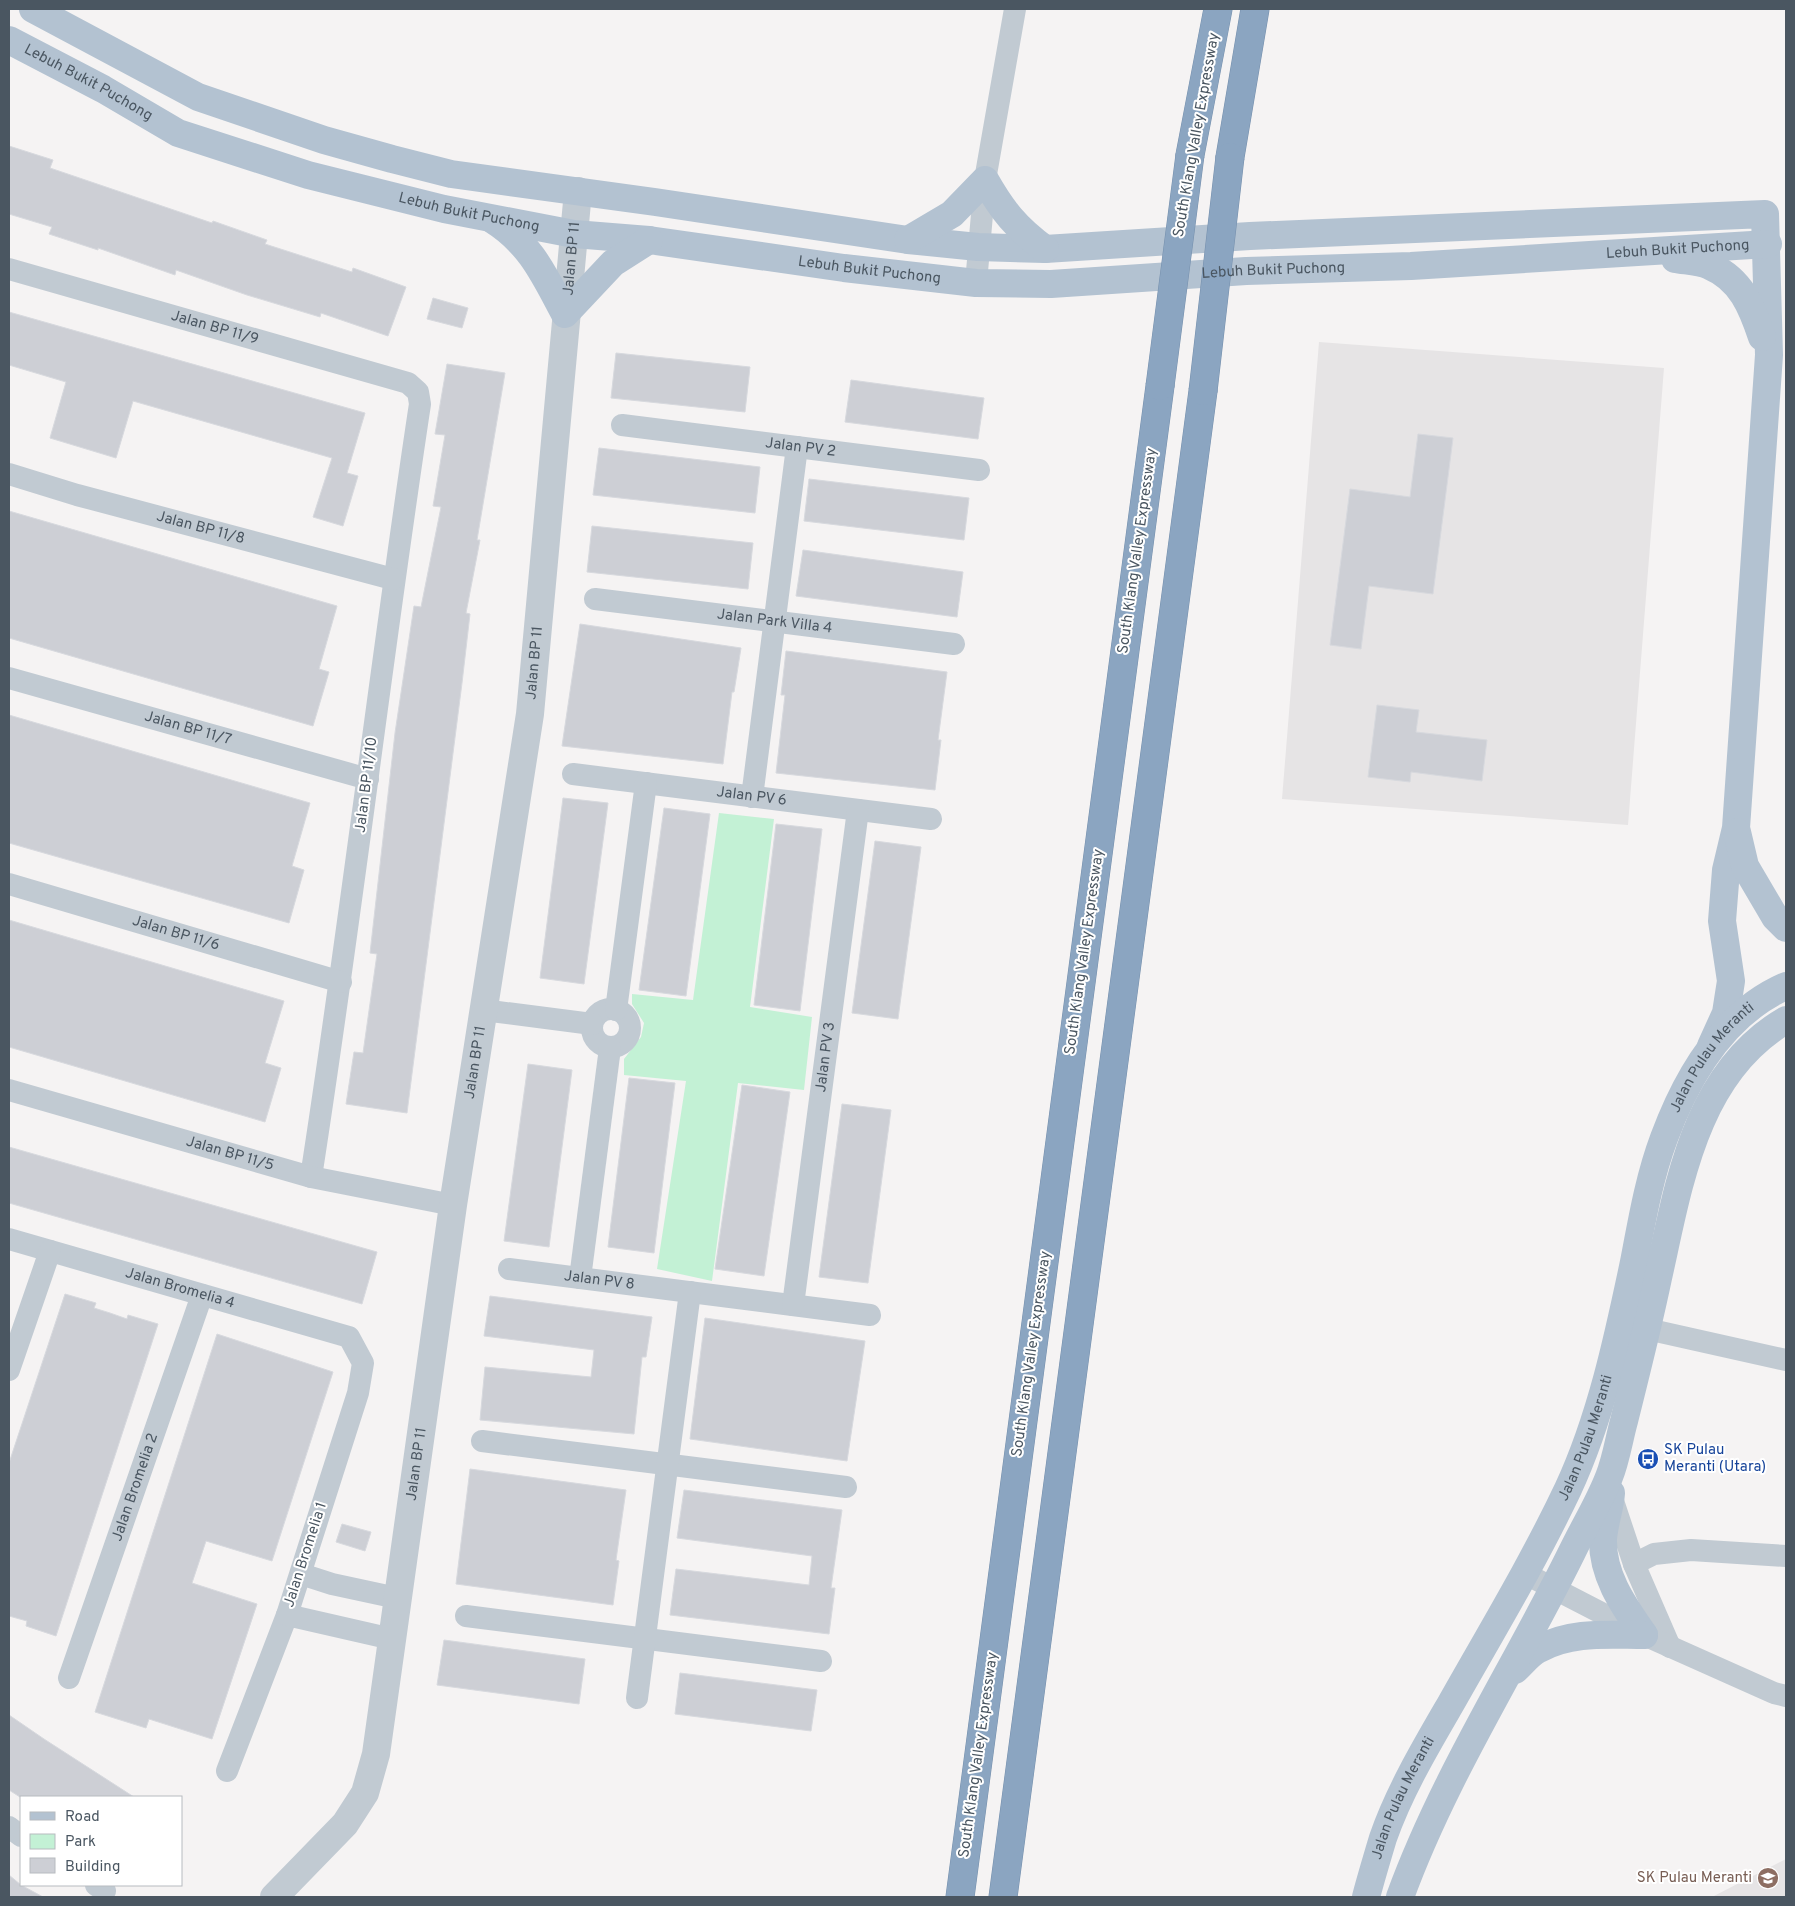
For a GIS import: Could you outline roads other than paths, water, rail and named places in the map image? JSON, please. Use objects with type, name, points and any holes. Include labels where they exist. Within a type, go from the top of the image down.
[{"type":"highway","name":"South Klang Valley Expressway","points":[[960,1897],[1190,156],[1218,9]]},
{"type":"highway","points":[[1003,1897],[1203,391],[1230,156],[1254,9]]},
{"type":"main road","name":"Lebuh Bukit Puchong","points":[[9,40],[103,88],[178,133],[308,175],[444,209],[574,234],[649,240],[844,268],[976,283],[1051,284],[1246,271],[1411,266],[1768,244],[1766,214],[1250,236],[1045,249],[978,247],[908,240],[451,174],[297,131],[198,97],[32,9]]},
{"type":"main road","points":[[908,240],[952,214],[985,180],[1000,208],[1014,223],[1045,249]]},
{"type":"main road","points":[[488,216],[512,232],[530,252],[565,314],[613,263],[649,240]]},
{"type":"main road","points":[[1711,1046],[1726,1014],[1731,981],[1722,921],[1726,870],[1736,828],[1769,354],[1768,244]]},
{"type":"main road","points":[[1642,253],[1710,265],[1734,281],[1750,302],[1769,354]]},
{"type":"main road","points":[[1736,828],[1745,866],[1775,917],[1786,928]]},
{"type":"main road","name":"Jalan Pulau Meranti","points":[[1366,1897],[1384,1836],[1419,1758],[1524,1573],[1568,1488],[1591,1433],[1620,1329],[1651,1180],[1664,1137],[1691,1078],[1711,1046],[1769,993],[1786,986]]},
{"type":"main road","name":"Jalan Pulau Meranti","points":[[1400,1897],[1418,1847],[1505,1679],[1610,1486],[1679,1185],[1694,1134],[1718,1087],[1749,1046],[1786,1020]]},
{"type":"main road","points":[[1610,1486],[1603,1538],[1604,1563],[1619,1598],[1644,1635]]},
{"type":"main road","points":[[1505,1679],[1538,1649],[1562,1640],[1590,1634],[1644,1635]]},
{"type":"street","points":[[976,283],[985,180],[1015,9]]},
{"type":"street","name":"Jalan BP 11","points":[[274,1897],[346,1824],[365,1793],[376,1754],[453,1205],[530,714],[565,314],[578,191]]},
{"type":"street","name":"Jalan BP 11/9","points":[[9,269],[408,383],[418,392]]},
{"type":"street","name":"Jalan BP 11/10","points":[[311,1177],[341,982],[393,579],[420,404],[418,392]]},
{"type":"street","name":"Jalan PV 2","points":[[622,425],[979,470]]},
{"type":"street","points":[[752,797],[797,447]]},
{"type":"street","name":"Jalan BP 11/8","points":[[9,474],[87,498],[393,579]]},
{"type":"street","name":"Jalan Park Villa 4","points":[[595,599],[954,644]]},
{"type":"street","name":"Jalan BP 11/7","points":[[9,678],[368,779]]},
{"type":"street","name":"Jalan PV 6","points":[[573,774],[931,819]]},
{"type":"street","points":[[616,1010],[646,784]]},
{"type":"street","name":"Jalan PV 3","points":[[793,1305],[858,810]]},
{"type":"street","name":"Jalan BP 11/6","points":[[9,884],[341,982]]},
{"type":"street","points":[[483,1010],[592,1024]]},
{"type":"street","points":[[604,1010],[616,1010],[627,1016],[631,1028],[630,1034],[622,1044],[610,1048],[595,1040],[592,1035],[592,1024],[599,1013],[604,1010]]},
{"type":"street","points":[[580,1278],[610,1048]]},
{"type":"street","name":"Jalan BP 11/5","points":[[9,1090],[311,1177],[453,1205]]},
{"type":"street","name":"Jalan Bromelia 4","points":[[9,1239],[349,1337]]},
{"type":"street","points":[[9,1370],[50,1251]]},
{"type":"street","name":"Jalan PV 8","points":[[509,1270],[870,1315]]},
{"type":"street","points":[[637,1698],[690,1292]]},
{"type":"street","name":"Jalan Bromelia 2","points":[[69,1678],[202,1295]]},
{"type":"street","points":[[1647,1329],[1786,1360]]},
{"type":"street","name":"Jalan Bromelia 1","points":[[227,1771],[301,1574],[358,1393],[363,1363],[349,1337]]},
{"type":"street","points":[[482,1441],[846,1487]]},
{"type":"street","points":[[1610,1486],[1634,1564],[1670,1647]]},
{"type":"street","points":[[1634,1564],[1654,1554],[1691,1550],[1786,1556]]},
{"type":"street","points":[[1524,1573],[1644,1635],[1774,1693],[1786,1696]]},
{"type":"street","points":[[301,1574],[332,1584],[397,1598]]},
{"type":"street","points":[[287,1614],[392,1639]]},
{"type":"street","points":[[466,1616],[821,1661]]},
{"type":"street","points":[[9,1827],[20,1835]]},
{"type":"place","name":"SK Pulau Meranti (Utara)","points":[[1648,1459]]},
{"type":"place","name":"SK Pulau Meranti","points":[[1768,1878]]}]
